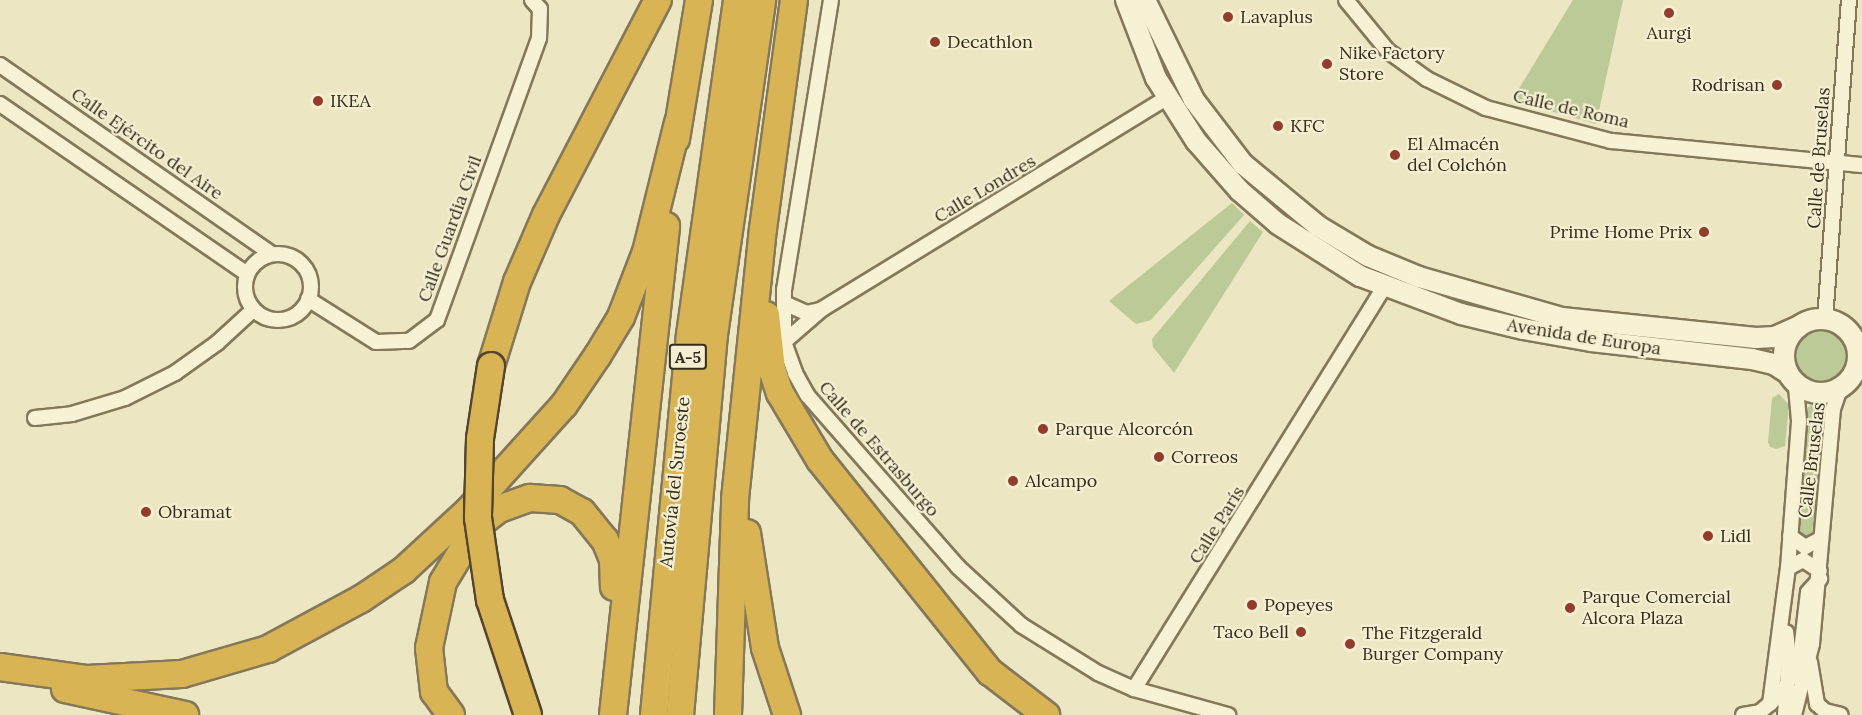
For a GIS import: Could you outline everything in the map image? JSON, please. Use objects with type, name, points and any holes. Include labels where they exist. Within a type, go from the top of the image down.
[{"type":"highway","points":[[528,715],[490,600],[478,518],[480,439],[491,366],[517,282],[546,215],[629,63],[658,0]]},
{"type":"highway","points":[[613,715],[620,627],[678,123],[699,0]]},
{"type":"highway","name":"Autovía del Suroeste","points":[[654,715],[690,335],[737,0]]},
{"type":"highway","name":"Autovía del Suroeste","points":[[680,715],[714,335],[762,0]]},
{"type":"highway","points":[[728,715],[735,499],[763,229],[794,0]]},
{"type":"highway","points":[[0,667],[87,679],[183,674],[268,650],[361,599],[404,570],[469,510],[548,422],[598,355],[621,317],[646,252],[678,123]]},
{"type":"highway","points":[[763,229],[772,369],[793,420],[819,460],[990,672],[1046,715]]},
{"type":"highway","points":[[744,419],[747,531],[754,594],[784,707]]},
{"type":"highway","points":[[451,715],[434,692],[430,676],[433,616],[443,582],[456,556],[477,526],[500,509],[530,498],[560,500],[595,524],[613,560],[620,627]]},
{"type":"highway","points":[[0,675],[184,715]]},
{"type":"street","name":"Calle de Estrasburgo","points":[[831,0],[784,303],[784,342],[808,396],[988,597],[1057,649],[1134,690],[1228,715]]},
{"type":"street","name":"Avenida de Europa","points":[[1126,0],[1166,98],[1196,141],[1258,207],[1328,258],[1384,286],[1461,314],[1541,333],[1752,359],[1774,364],[1792,378]]},
{"type":"street","name":"Avenida de Europa","points":[[1145,0],[1194,100],[1243,164],[1318,226],[1368,256],[1419,277],[1562,318],[1756,338],[1775,337],[1797,327]]},
{"type":"street","name":"Calle de Roma","points":[[1346,0],[1388,51],[1427,79],[1486,108],[1611,141],[1837,160],[1862,165]]},
{"type":"street","name":"Calle de Bruselas","points":[[1825,319],[1849,0]]},
{"type":"street","name":"Calle Guardia Civil","points":[[309,299],[376,342],[409,341],[436,320],[539,38],[536,4]]},
{"type":"street","name":"Calle Ejército del Aire","points":[[0,65],[272,254],[286,255],[303,267],[311,285],[309,299]]},
{"type":"street","name":"Calle Londres","points":[[784,342],[822,309],[1166,98]]},
{"type":"street","points":[[0,104],[247,274]]},
{"type":"street","points":[[272,254],[257,261],[247,274],[244,293],[253,310],[272,320],[284,320],[303,309],[309,299]]},
{"type":"street","name":"Calle París","points":[[1134,690],[1384,286]]},
{"type":"street","points":[[784,303],[806,313],[822,309]]},
{"type":"street","points":[[35,418],[72,414],[126,398],[175,373],[217,343],[253,310]]},
{"type":"street","points":[[1825,319],[1847,330],[1858,343],[1852,378],[1823,393],[1792,378],[1785,349],[1797,327],[1825,319]]},
{"type":"street","name":"Calle Bruselas","points":[[1770,704],[1788,568],[1799,421],[1792,378]]},
{"type":"street","name":"Calle Bruselas","points":[[1794,715],[1809,659],[1820,575],[1821,539],[1833,409],[1852,378]]},
{"type":"street","name":"Calle Bruselas","points":[[1790,536],[1805,547],[1821,539]]},
{"type":"street","points":[[1788,568],[1803,560],[1820,575]]},
{"type":"street","name":"Calle Bruselas","points":[[1788,683],[1804,635],[1808,592],[1820,575]]},
{"type":"street","name":"Calle Bruselas","points":[[1785,597],[1788,683],[1785,715]]},
{"type":"street","points":[[1809,659],[1817,704],[1825,711],[1841,715]]},
{"type":"street","points":[[1743,715],[1760,712],[1788,683]]},
{"type":"green space","points":[[1573,0],[1623,0],[1596,124],[1512,100]]},
{"type":"green space","points":[[1232,203],[1244,215],[1151,320],[1136,324],[1109,301]]},
{"type":"green space","points":[[1250,221],[1263,232],[1174,373],[1153,347],[1152,339]]},
{"type":"green space","points":[[1821,331],[1835,335],[1843,343],[1847,357],[1843,371],[1835,379],[1821,383],[1807,379],[1799,371],[1795,357],[1799,343],[1807,335]]},
{"type":"green space","points":[[1779,394],[1789,405],[1785,446],[1776,449],[1770,447],[1768,442],[1772,398]]},
{"type":"green space","points":[[1811,405],[1826,409],[1815,534],[1805,540],[1797,530],[1807,408]]},
{"type":"place","name":"Aurgi","points":[[1669,13]]},
{"type":"place","name":"Lavaplus","points":[[1228,17]]},
{"type":"place","name":"Decathlon","points":[[935,42]]},
{"type":"place","name":"Nike Factory Store","points":[[1327,64]]},
{"type":"place","name":"Rodrisan","points":[[1777,85]]},
{"type":"place","name":"IKEA","points":[[318,101]]},
{"type":"place","name":"KFC","points":[[1278,126]]},
{"type":"place","name":"El Almacén del Colchón","points":[[1395,155]]},
{"type":"place","name":"Prime Home Prix","points":[[1704,232]]},
{"type":"place","name":"Parque Alcorcón","points":[[1043,429]]},
{"type":"place","name":"Correos","points":[[1159,457]]},
{"type":"place","name":"Alcampo","points":[[1013,481]]},
{"type":"place","name":"Obramat","points":[[146,512]]},
{"type":"place","name":"Lidl","points":[[1708,536]]},
{"type":"place","name":"Popeyes","points":[[1252,605]]},
{"type":"place","name":"Parque Comercial Alcora Plaza","points":[[1570,608]]},
{"type":"place","name":"Taco Bell","points":[[1301,632]]},
{"type":"place","name":"The Fitzgerald Burger Company","points":[[1350,644]]}]
